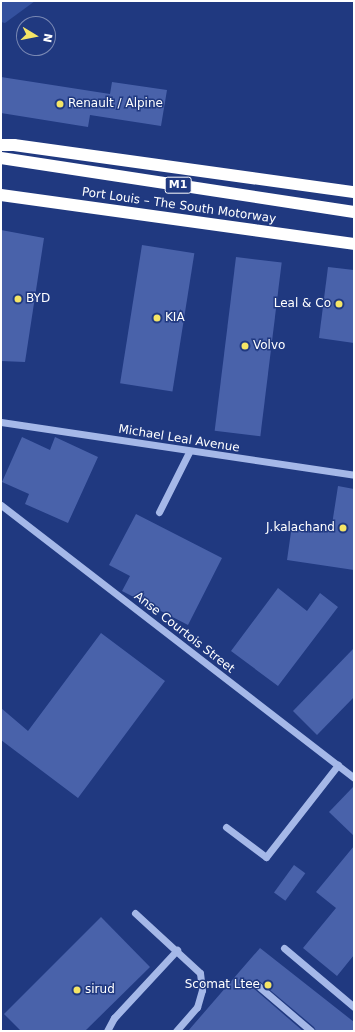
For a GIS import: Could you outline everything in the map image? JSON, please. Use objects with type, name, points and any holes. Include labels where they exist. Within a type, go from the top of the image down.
[{"type":"highway","points":[[1,145],[14,145],[354,192]]},
{"type":"highway","name":"Port Louis – The South Motorway","points":[[1,158],[354,212]]},
{"type":"highway","name":"Port Louis – The South Motorway","points":[[1,195],[354,244]]},
{"type":"street","name":"Michael Leal Avenue","points":[[1,422],[189,452],[354,475]]},
{"type":"street","points":[[159,512],[189,452]]},
{"type":"street","name":"Anse Courtois Street","points":[[1,505],[354,778]]},
{"type":"street","points":[[226,827],[266,857],[338,765]]},
{"type":"street","points":[[135,913],[177,950],[200,973],[202,990],[197,1007],[176,1031]]},
{"type":"street","points":[[284,948],[354,1007]]},
{"type":"street","points":[[108,1031],[114,1018],[177,950]]},
{"type":"street","points":[[256,984],[310,1031]]},
{"type":"shaded area","points":[[1,1],[35,1],[5,23],[1,22]]},
{"type":"building","points":[[1,77],[110,94],[112,82],[167,90],[161,126],[90,115],[88,127],[1,113]]},
{"type":"building","name":"BYD","points":[[1,230],[44,238],[25,362],[1,361]]},
{"type":"building","name":"KIA","points":[[142,245],[194,253],[172,392],[120,383]]},
{"type":"building","name":"Volvo","points":[[236,257],[282,263],[260,436],[215,431]]},
{"type":"building","name":"Leal & Co","points":[[328,267],[354,270],[354,343],[319,338]]},
{"type":"building","points":[[22,437],[50,450],[55,437],[98,457],[68,523],[25,504],[29,494],[2,482]]},
{"type":"building","name":"J.kalachand","points":[[338,486],[354,489],[354,570],[287,560],[292,525],[331,531]]},
{"type":"building","points":[[136,514],[222,558],[188,625],[122,591],[130,576],[109,565]]},
{"type":"building","points":[[278,588],[307,611],[320,593],[338,607],[278,686],[231,651]]},
{"type":"building","points":[[101,633],[165,681],[78,798],[1,740],[1,708],[28,731]]},
{"type":"building","points":[[354,648],[354,697],[317,735],[293,711]]},
{"type":"building","points":[[354,786],[354,836],[329,812]]},
{"type":"building","points":[[354,846],[354,955],[337,976],[303,948],[336,908],[316,892]]},
{"type":"building","points":[[294,865],[305,873],[285,901],[274,893]]},
{"type":"building","name":"sirud","points":[[101,917],[150,967],[85,1031],[21,1031],[4,1014]]},
{"type":"building","name":"Scomat Ltee","points":[[260,948],[354,1022],[354,1031],[316,1031],[314,1027],[257,979],[251,983],[253,988],[303,1031],[188,1031]]},
{"type":"place","name":"Renault / Alpine","points":[[60,104]]},
{"type":"place","name":"BYD","points":[[18,299]]},
{"type":"place","name":"Leal & Co","points":[[339,304]]},
{"type":"place","name":"KIA","points":[[157,318]]},
{"type":"place","name":"Volvo","points":[[245,346]]},
{"type":"place","name":"J.kalachand","points":[[343,528]]},
{"type":"place","name":"Scomat Ltee","points":[[268,985]]},
{"type":"place","name":"sirud","points":[[77,990]]}]
